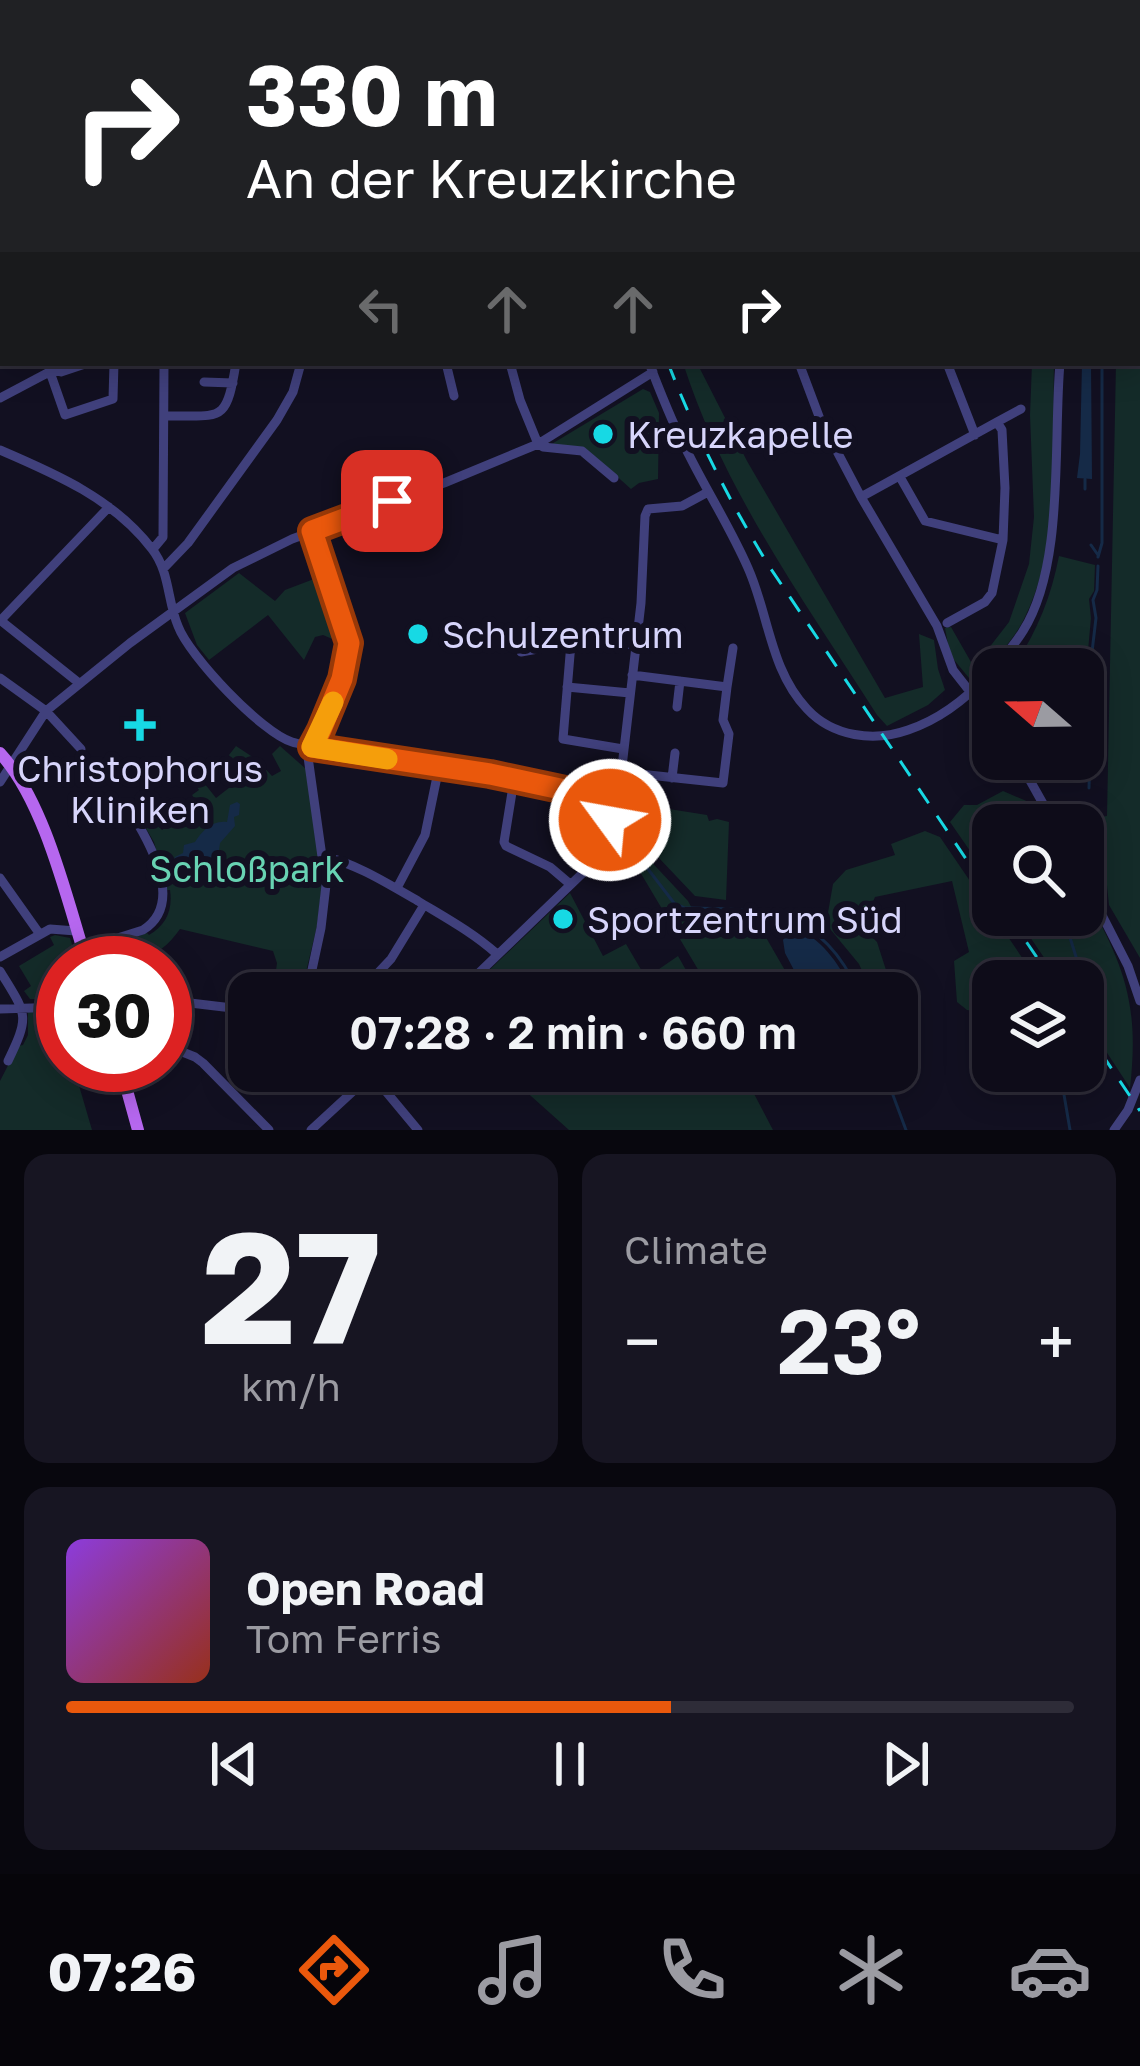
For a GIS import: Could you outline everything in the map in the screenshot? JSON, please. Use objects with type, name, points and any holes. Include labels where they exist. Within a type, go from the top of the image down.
[{"type":"main road","points":[[0,753],[43,827],[78,936]]},
{"type":"main road","points":[[127,1092],[138,1130]]},
{"type":"street","points":[[0,398],[53,368],[65,415],[113,398],[114,366]]},
{"type":"street","points":[[153,549],[163,537],[164,366]]},
{"type":"street","points":[[164,416],[217,413],[228,404],[236,366]]},
{"type":"street","points":[[164,568],[188,543],[287,403],[301,366]]},
{"type":"street","points":[[447,366],[454,396]]},
{"type":"street","points":[[511,366],[538,444],[582,451],[614,478]]},
{"type":"street","points":[[0,782],[46,711],[237,565],[538,444],[651,368],[685,449],[750,572],[780,668],[794,695],[818,720],[864,736],[893,735],[940,717],[972,692],[953,670],[937,626],[861,497],[820,419],[800,366]]},
{"type":"street","points":[[948,366],[975,435]]},
{"type":"street","points":[[1009,648],[1024,630],[1040,594],[1051,551],[1060,366]]},
{"type":"street","points":[[204,382],[233,383]]},
{"type":"street","points":[[861,497],[1021,409]]},
{"type":"street","points":[[947,623],[990,597],[1004,540],[1005,458],[998,422]]},
{"type":"street","points":[[0,450],[63,478],[110,507],[153,549],[164,568],[182,635],[194,654],[278,736],[312,747],[565,790],[606,811],[610,826],[589,867],[479,972]]},
{"type":"street","points":[[900,477],[925,521],[1004,540]]},
{"type":"street","points":[[606,811],[621,772],[645,560],[645,516],[648,509],[682,506],[708,492]]},
{"type":"street","points":[[79,683],[0,621],[110,507]]},
{"type":"street","points":[[312,531],[347,634],[348,652],[342,679],[308,757],[326,886],[312,972]]},
{"type":"street","points":[[521,652],[589,640],[635,645]]},
{"type":"street","points":[[571,643],[563,739],[623,749]]},
{"type":"street","points":[[621,772],[723,783],[729,734],[723,720],[733,649]]},
{"type":"street","points":[[632,675],[727,687]]},
{"type":"street","points":[[0,678],[46,711],[81,749]]},
{"type":"street","points":[[677,707],[680,681]]},
{"type":"street","points":[[567,687],[630,693]]},
{"type":"street","points":[[672,778],[675,753]]},
{"type":"street","points":[[397,888],[425,835],[439,767]]},
{"type":"street","points":[[514,780],[506,846],[570,884]]},
{"type":"street","points":[[130,936],[158,919],[164,890],[138,824]]},
{"type":"street","points":[[323,856],[397,888],[470,931],[497,954]]},
{"type":"street","points":[[0,878],[39,933]]},
{"type":"street","points":[[379,972],[424,905]]},
{"type":"street","points":[[1104,919],[1140,1001]]},
{"type":"street","points":[[0,956],[50,929],[76,931]]},
{"type":"street","points":[[0,970],[22,1007],[25,1022],[8,1061]]},
{"type":"street","points":[[192,1003],[228,1008]]},
{"type":"street","points":[[0,1009],[36,1007]]},
{"type":"street","points":[[192,1055],[269,1130]]},
{"type":"street","points":[[1114,1130],[1128,1111],[1140,1080]]},
{"type":"street","points":[[310,1130],[351,1092]]},
{"type":"street","points":[[388,1092],[418,1130]]},
{"type":"green space","points":[[684,366],[699,366],[747,461],[885,698],[923,687],[919,634],[934,640],[945,690],[928,705],[887,726],[877,715],[743,501]]},
{"type":"green space","points":[[1032,366],[1054,366],[1052,494],[1044,559],[1020,627],[1004,648],[989,648],[1009,622],[1029,564],[1034,517]]},
{"type":"green space","points":[[1116,366],[1140,366],[1140,958],[1109,905],[1104,816]]},
{"type":"green space","points":[[643,389],[650,392],[659,413],[658,479],[631,489],[593,455],[550,445]]},
{"type":"green space","points":[[1059,556],[1095,565],[1088,648],[1024,648],[1052,586]]},
{"type":"green space","points":[[239,573],[275,601],[285,590],[314,579],[316,584],[326,584],[344,644],[323,635],[315,637],[304,660],[268,615],[209,660],[197,645],[185,613]]},
{"type":"green space","points":[[951,627],[971,662],[969,678],[950,655],[945,628]]},
{"type":"green space","name":"Schloßpark","points":[[236,746],[272,776],[281,771],[272,754],[280,746],[306,769],[322,884],[306,972],[276,972],[273,951],[180,929],[174,936],[139,936],[160,927],[170,904],[170,890],[144,825],[152,818],[162,830],[175,821],[186,822],[202,809],[192,795],[199,790],[195,784],[201,779],[216,798],[243,777],[229,755]]},
{"type":"green space","points":[[1003,791],[1032,804],[979,804]]},
{"type":"green space","points":[[964,805],[972,805],[972,854],[950,822]]},
{"type":"green space","points":[[669,809],[729,822],[726,900],[695,896],[621,818],[622,814]]},
{"type":"green space","points":[[925,831],[940,837],[972,884],[972,936],[1007,936],[1024,960],[972,960],[972,1011],[957,1002],[954,961],[969,952],[952,881],[875,897],[865,920],[885,972],[863,972],[826,924],[833,884],[846,870],[895,855],[891,844]]},
{"type":"green space","points":[[630,839],[695,914],[753,915],[786,972],[700,972],[624,845]]},
{"type":"green space","points":[[570,893],[603,956],[626,944],[642,972],[487,972]]},
{"type":"green space","points":[[1104,931],[1130,1007],[1130,1088],[1104,1048],[1104,960],[1046,960],[1029,936],[1104,936]]},
{"type":"green space","points":[[36,956],[36,999],[24,991],[31,986],[19,966]]},
{"type":"green space","points":[[678,956],[687,972],[655,972]]},
{"type":"green space","points":[[28,1011],[36,1011],[36,1092],[81,1092],[92,1130],[0,1130],[0,1081],[28,1035]]},
{"type":"green space","points":[[526,1092],[753,1092],[773,1130],[569,1130]]},
{"type":"water","points":[[1082,366],[1091,366],[1092,479],[1077,478]]},
{"type":"water","points":[[237,802],[235,826],[219,850],[194,873],[179,875],[173,862],[184,845],[195,842],[212,825],[227,822],[230,805]]},
{"type":"water","points":[[798,929],[816,941],[842,972],[795,972],[783,940]]},
{"type":"waterway","points":[[1098,557],[1102,543],[1102,366]]},
{"type":"waterway","points":[[1085,479],[1085,489]]},
{"type":"waterway","points":[[1091,545],[1098,555]]},
{"type":"waterway","points":[[1089,788],[1088,686],[1098,566]]},
{"type":"waterway","points":[[628,843],[674,903],[789,919],[827,944],[848,972]]},
{"type":"waterway","points":[[1070,936],[1077,960]]},
{"type":"waterway","points":[[892,1092],[906,1130]]},
{"type":"waterway","points":[[1064,1092],[1070,1130]]},
{"type":"railway","points":[[669,366],[714,467],[769,566],[972,868]]},
{"type":"railway","points":[[1022,936],[1039,960]]},
{"type":"railway","points":[[1104,1057],[1140,1111]]},
{"type":"slow traffic","points":[[333,702],[312,747],[387,759]]},
{"type":"place","name":"Kreuzkapelle","points":[[603,434]]},
{"type":"place","name":"Schulzentrum","points":[[418,634]]},
{"type":"place","name":"Christophorus Kliniken","points":[[140,725]]},
{"type":"place","name":"Sportzentrum Süd","points":[[563,919]]},
{"type":"route","points":[[392,501],[312,531],[349,643],[342,679],[312,747],[565,790],[589,799],[610,820]]}]
